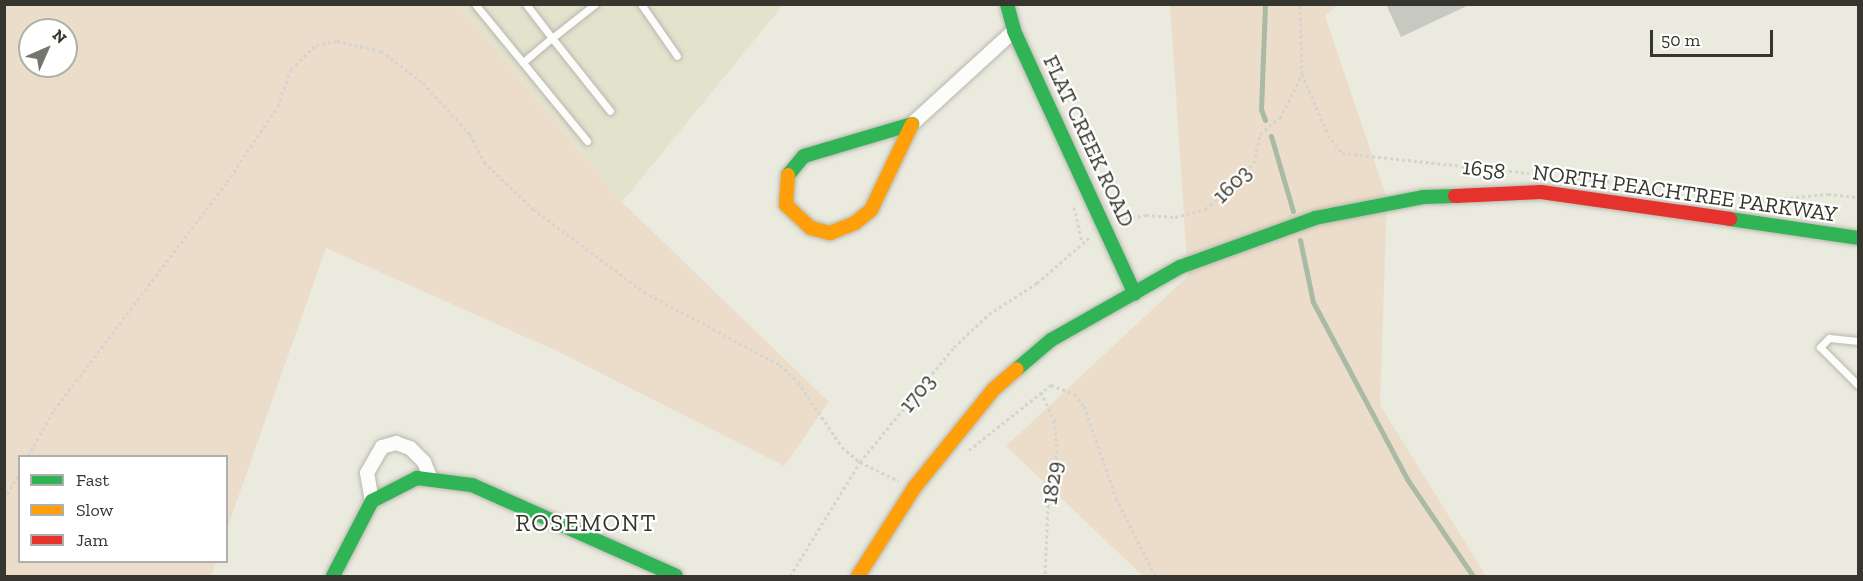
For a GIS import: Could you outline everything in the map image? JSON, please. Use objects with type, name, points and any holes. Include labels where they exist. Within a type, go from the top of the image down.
[{"type":"street","name":"FLAT CREEK ROAD","points":[[1007,4],[1014,31],[1107,226],[1135,294]]},
{"type":"street","points":[[912,124],[804,156],[786,178],[786,205],[811,228],[830,233],[855,222],[871,210],[912,124],[1014,31]]},
{"type":"street","name":"NORTH PEACHTREE PARKWAY","points":[[858,576],[914,488],[1002,381],[1051,340],[1180,267],[1315,218],[1423,197],[1541,192],[1858,238]]},
{"type":"street","points":[[372,501],[367,473],[381,447],[396,443],[410,448],[424,462],[431,478]]},
{"type":"street","points":[[333,576],[372,501],[417,478],[431,478],[472,485],[514,501],[676,576]]},
{"type":"lane","points":[[475,4],[587,141]]},
{"type":"lane","points":[[526,4],[610,111]]},
{"type":"lane","points":[[523,62],[595,4]]},
{"type":"lane","points":[[641,4],[677,56]]},
{"type":"lane","points":[[1858,341],[1829,338],[1820,347],[1858,385]]},
{"type":"path","name":"1603","points":[[1082,242],[1107,226],[1127,217],[1175,217],[1206,209],[1225,194],[1254,163],[1260,134],[1280,118],[1302,74],[1300,4]]},
{"type":"path","points":[[29,455],[54,410],[227,182],[278,105],[291,69],[316,45],[337,41],[381,51],[423,82],[470,134],[484,162],[533,208],[644,292],[780,365],[798,382],[842,447],[860,462]]},
{"type":"path","name":"1658","points":[[1302,74],[1328,135],[1342,153],[1537,174]]},
{"type":"path","points":[[1566,176],[1766,201],[1828,194],[1858,197]]},
{"type":"path","name":"1703","points":[[790,576],[860,462],[954,347],[989,314],[1037,283],[1082,242]]},
{"type":"path","name":"1829","points":[[1045,576],[1048,505],[1057,450],[1054,420],[1041,392],[1051,385],[1060,386],[1084,406],[1116,498],[1155,576]]},
{"type":"path","points":[[4,499],[18,475]]},
{"type":"shaded area","points":[[4,5],[459,5],[622,202],[829,402],[784,466],[557,351],[326,248],[228,526],[228,455],[18,455],[18,563],[216,563],[211,576],[5,576]]},
{"type":"shaded area","points":[[459,5],[783,5],[622,202]]},
{"type":"shaded area","points":[[1170,5],[1337,5],[1325,16],[1387,199],[1380,405],[1486,576],[1143,576],[1006,446],[1188,276]]},
{"type":"building","points":[[1386,4],[1471,4],[1401,37]]},
{"type":"waterway","points":[[1265,4],[1261,109],[1265,120]]},
{"type":"waterway","points":[[1271,136],[1293,211]]},
{"type":"waterway","points":[[1300,240],[1313,302],[1407,479],[1473,576]]},
{"type":"traffic: fast","points":[[1007,4],[1014,31],[1135,294]]},
{"type":"traffic: fast","points":[[788,175],[804,156],[912,124]]},
{"type":"traffic: fast","points":[[1017,369],[1051,340],[1180,267],[1315,218],[1423,197],[1455,196]]},
{"type":"traffic: fast","points":[[1730,219],[1858,238]]},
{"type":"traffic: fast","points":[[333,576],[372,501],[417,478],[472,485],[676,576]]},
{"type":"traffic: slow","points":[[788,175],[786,205],[811,228],[830,233],[855,223],[871,210],[912,124]]},
{"type":"traffic: slow","points":[[858,576],[914,488],[994,389],[1017,369]]},
{"type":"traffic: jam","points":[[1455,196],[1541,192],[1730,219]]},
{"type":"district","name":"ROSEMONT","points":[[586,523]]}]
